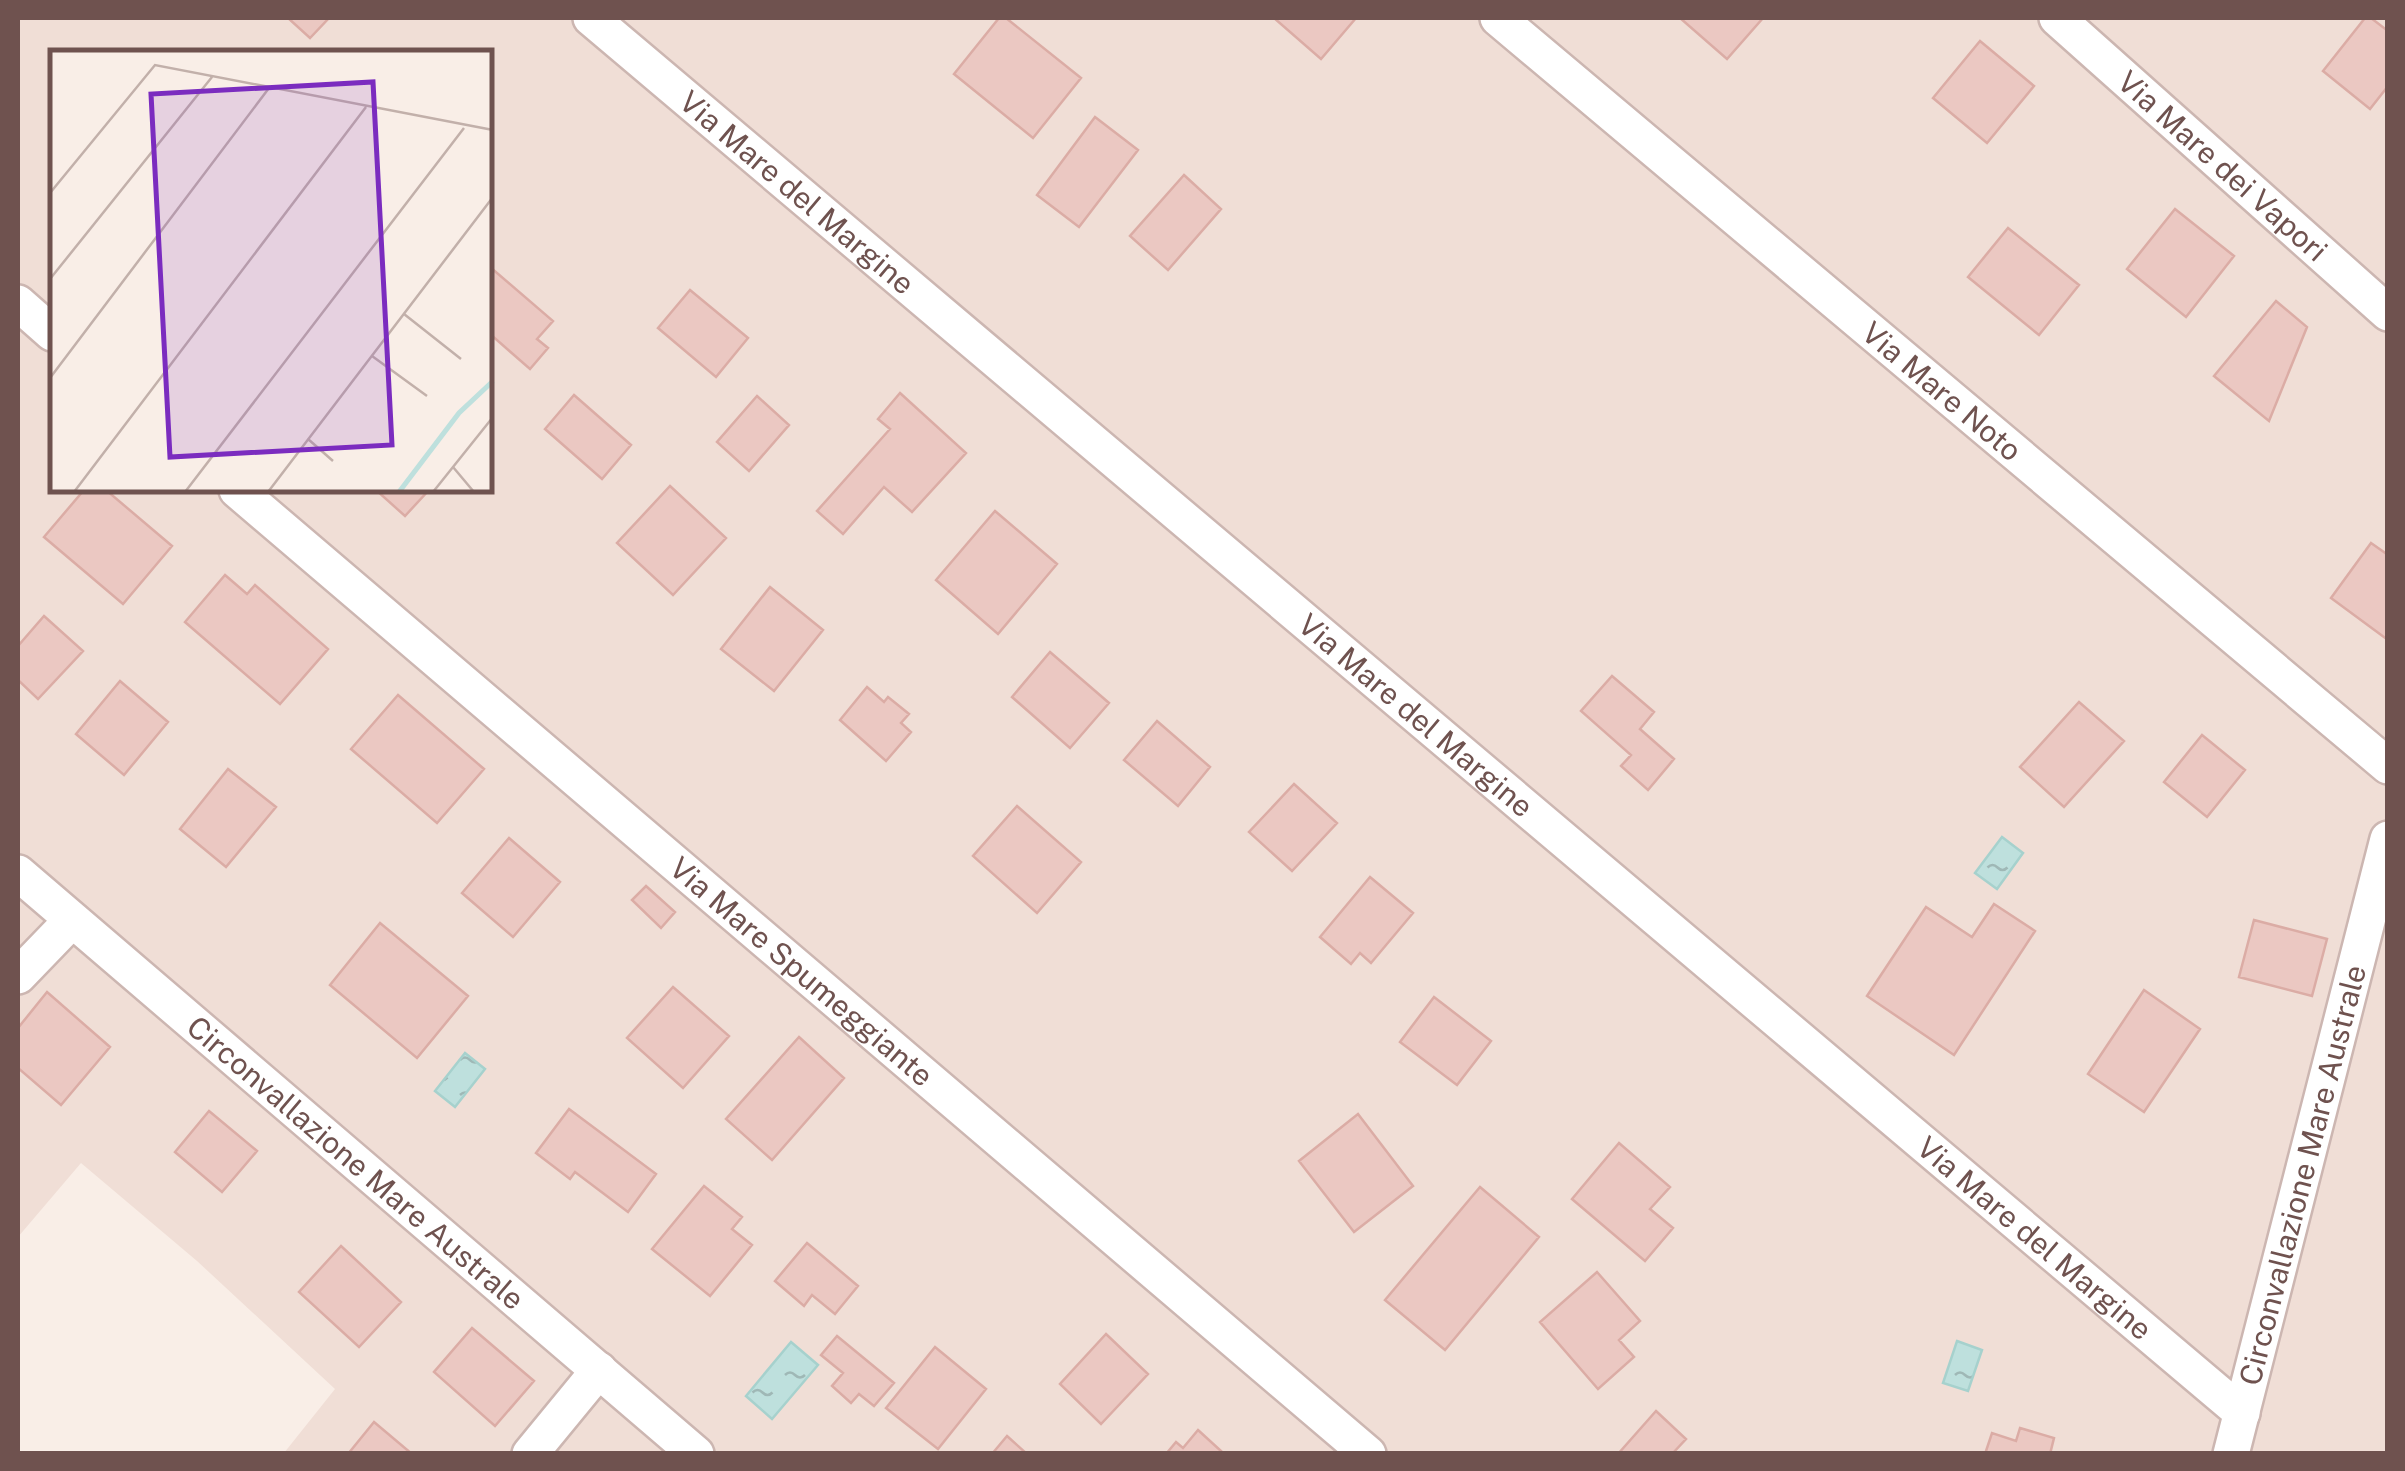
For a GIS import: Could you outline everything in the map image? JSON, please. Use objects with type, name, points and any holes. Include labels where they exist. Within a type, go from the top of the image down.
[{"type":"street","name":"Via Mare del Margine","points":[[591,18],[2242,1412]]},
{"type":"street","name":"Via Mare Noto","points":[[1498,18],[2388,766]]},
{"type":"street","name":"Via Mare dei Vapori","points":[[2057,18],[2388,313]]},
{"type":"street","points":[[18,303],[50,331]]},
{"type":"street","name":"Via Mare Spumeggiante","points":[[239,492],[1368,1454]]},
{"type":"street","name":"Circonvallazione Mare Australe","points":[[2231,1454],[2388,839]]},
{"type":"street","name":"Circonvallazione Mare Australe","points":[[18,874],[696,1454]]},
{"type":"street","points":[[18,976],[72,920]]},
{"type":"street","points":[[530,1454],[598,1370]]},
{"type":"shaded area","points":[[18,18],[2387,18],[2387,1453],[284,1453],[335,1389],[197,1261],[81,1163],[18,1237]]},
{"type":"water","points":[[2002,837],[2023,853],[1997,889],[1975,873]]},
{"type":"water","points":[[465,1053],[485,1069],[455,1107],[435,1091]]},
{"type":"water","points":[[1957,1341],[1982,1350],[1968,1391],[1943,1383]]},
{"type":"water","points":[[791,1342],[818,1365],[772,1419],[746,1396]]},
{"type":"building","points":[[288,18],[329,18],[310,38]]},
{"type":"building","points":[[999,18],[1006,18],[1081,78],[1033,138],[954,74]]},
{"type":"building","points":[[1274,18],[1356,18],[1321,59]]},
{"type":"building","points":[[1680,18],[1763,18],[1727,59]]},
{"type":"building","points":[[2365,18],[2388,31],[2388,86],[2370,109],[2323,71]]},
{"type":"building","points":[[1980,41],[2034,86],[1987,143],[1933,98]]},
{"type":"building","points":[[1095,117],[1138,150],[1079,227],[1037,195]]},
{"type":"building","points":[[1184,175],[1221,209],[1168,270],[1130,236]]},
{"type":"building","points":[[2175,209],[2234,256],[2186,317],[2127,269]]},
{"type":"building","points":[[2008,228],[2079,285],[2039,335],[1968,277]]},
{"type":"building","points":[[492,269],[553,321],[537,339],[548,348],[530,369],[492,336]]},
{"type":"building","points":[[690,290],[748,338],[716,377],[658,328]]},
{"type":"building","points":[[2276,301],[2307,327],[2269,421],[2214,376]]},
{"type":"building","points":[[900,393],[966,453],[912,512],[884,487],[843,534],[817,511],[890,429],[878,419]]},
{"type":"building","points":[[574,395],[631,445],[602,479],[545,429]]},
{"type":"building","points":[[757,396],[789,425],[749,471],[717,442]]},
{"type":"building","points":[[670,486],[726,538],[673,595],[617,543]]},
{"type":"building","points":[[82,492],[108,492],[172,546],[123,604],[44,537]]},
{"type":"building","points":[[378,492],[427,492],[405,516]]},
{"type":"building","points":[[995,511],[1057,564],[998,634],[936,580]]},
{"type":"building","points":[[2371,543],[2388,555],[2388,640],[2331,598]]},
{"type":"building","points":[[225,575],[247,594],[255,585],[328,649],[280,704],[185,622]]},
{"type":"building","points":[[770,587],[823,630],[774,691],[721,649]]},
{"type":"building","points":[[44,616],[83,651],[38,699],[18,680],[18,646]]},
{"type":"building","points":[[1050,652],[1109,703],[1070,748],[1012,697]]},
{"type":"building","points":[[1612,676],[1654,712],[1640,729],[1674,759],[1648,790],[1621,766],[1631,755],[1581,711]]},
{"type":"building","points":[[120,681],[168,722],[124,775],[76,734]]},
{"type":"building","points":[[867,687],[884,702],[888,697],[909,714],[901,723],[911,732],[886,761],[840,720]]},
{"type":"building","points":[[398,695],[484,769],[437,823],[351,749]]},
{"type":"building","points":[[2079,702],[2124,741],[2064,807],[2020,767]]},
{"type":"building","points":[[1157,721],[1210,767],[1178,806],[1124,760]]},
{"type":"building","points":[[2202,735],[2245,770],[2207,817],[2164,782]]},
{"type":"building","points":[[228,769],[276,807],[226,867],[180,829]]},
{"type":"building","points":[[1294,784],[1337,823],[1292,871],[1249,832]]},
{"type":"building","points":[[1017,806],[1081,862],[1037,913],[973,856]]},
{"type":"building","points":[[509,838],[560,882],[513,937],[462,893]]},
{"type":"building","points":[[1370,877],[1413,913],[1371,963],[1360,953],[1351,964],[1320,937]]},
{"type":"building","points":[[646,886],[675,912],[661,928],[632,900]]},
{"type":"building","points":[[1994,904],[2035,931],[1954,1055],[1867,996],[1926,907],[1972,937]]},
{"type":"building","points":[[2254,920],[2327,939],[2312,996],[2239,977]]},
{"type":"building","points":[[380,923],[468,996],[417,1058],[330,985]]},
{"type":"building","points":[[673,987],[729,1036],[683,1088],[627,1038]]},
{"type":"building","points":[[2144,990],[2200,1029],[2144,1112],[2088,1074]]},
{"type":"building","points":[[47,992],[110,1047],[61,1105],[18,1068],[18,1028]]},
{"type":"building","points":[[1434,997],[1491,1041],[1457,1085],[1400,1042]]},
{"type":"building","points":[[799,1037],[844,1078],[772,1160],[726,1119]]},
{"type":"building","points":[[569,1109],[656,1174],[628,1212],[575,1172],[570,1179],[536,1153]]},
{"type":"building","points":[[209,1111],[257,1151],[222,1192],[175,1152]]},
{"type":"building","points":[[1358,1114],[1413,1186],[1354,1232],[1299,1161]]},
{"type":"building","points":[[1619,1143],[1670,1187],[1650,1209],[1673,1228],[1645,1261],[1572,1199]]},
{"type":"building","points":[[704,1186],[742,1217],[732,1229],[752,1245],[710,1296],[652,1249]]},
{"type":"building","points":[[1480,1187],[1539,1237],[1445,1350],[1385,1300]]},
{"type":"building","points":[[807,1243],[858,1286],[835,1314],[812,1295],[804,1306],[775,1281]]},
{"type":"building","points":[[341,1246],[401,1302],[359,1347],[299,1292]]},
{"type":"building","points":[[1597,1272],[1640,1321],[1619,1340],[1634,1357],[1598,1389],[1540,1322]]},
{"type":"building","points":[[472,1328],[534,1381],[495,1426],[434,1372]]},
{"type":"building","points":[[1106,1334],[1148,1374],[1101,1424],[1060,1384]]},
{"type":"building","points":[[837,1336],[894,1383],[874,1406],[859,1394],[851,1403],[832,1386],[843,1373],[821,1355]]},
{"type":"building","points":[[935,1347],[986,1389],[938,1449],[886,1408]]},
{"type":"building","points":[[1656,1411],[1686,1439],[1672,1454],[1618,1454]]},
{"type":"building","points":[[374,1422],[412,1454],[348,1454]]},
{"type":"building","points":[[2020,1428],[2054,1438],[2050,1454],[1985,1454],[1992,1433],[2016,1441]]},
{"type":"building","points":[[1198,1430],[1221,1451],[1219,1454],[1166,1454],[1176,1442],[1183,1448]]},
{"type":"building","points":[[1007,1436],[1027,1454],[992,1454]]}]
